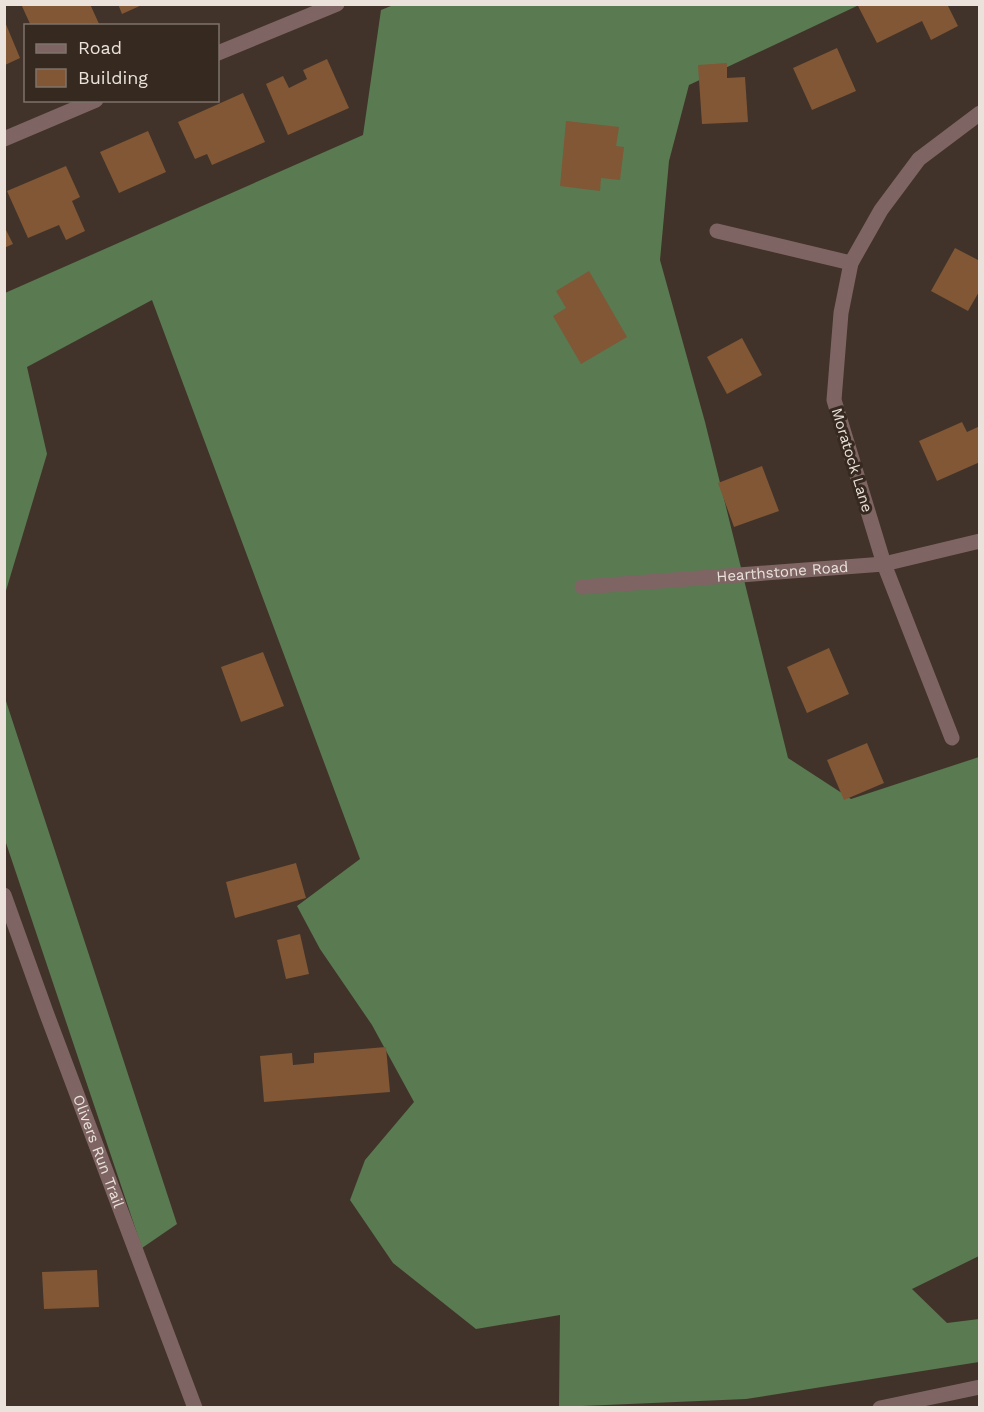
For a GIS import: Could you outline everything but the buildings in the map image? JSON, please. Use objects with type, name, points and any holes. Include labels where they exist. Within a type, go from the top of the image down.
[{"type":"street","points":[[219,53],[337,4]]},
{"type":"street","points":[[4,139],[91,102]]},
{"type":"street","name":"Moratock Lane","points":[[952,738],[884,564],[834,400],[841,313],[851,263],[881,210],[919,159],[980,112]]},
{"type":"street","points":[[717,231],[851,263]]},
{"type":"street","name":"Hearthstone Road","points":[[582,587],[884,564],[980,541]]},
{"type":"street","name":"Olivers Run Trail","points":[[4,894],[50,1023],[195,1407]]},
{"type":"street","points":[[880,1407],[980,1388]]},
{"type":"green space","points":[[396,4],[859,5],[689,85],[669,161],[660,260],[705,422],[788,758],[851,799],[979,757],[979,1256],[912,1289],[947,1323],[979,1319],[979,1362],[746,1399],[559,1407],[560,1315],[476,1329],[393,1263],[350,1200],[365,1160],[414,1102],[372,1025],[320,949],[297,906],[360,859],[152,300],[27,367],[47,454],[5,594],[5,293],[363,135],[381,10]]},
{"type":"green space","points":[[4,695],[177,1224],[142,1248],[5,840]]}]
